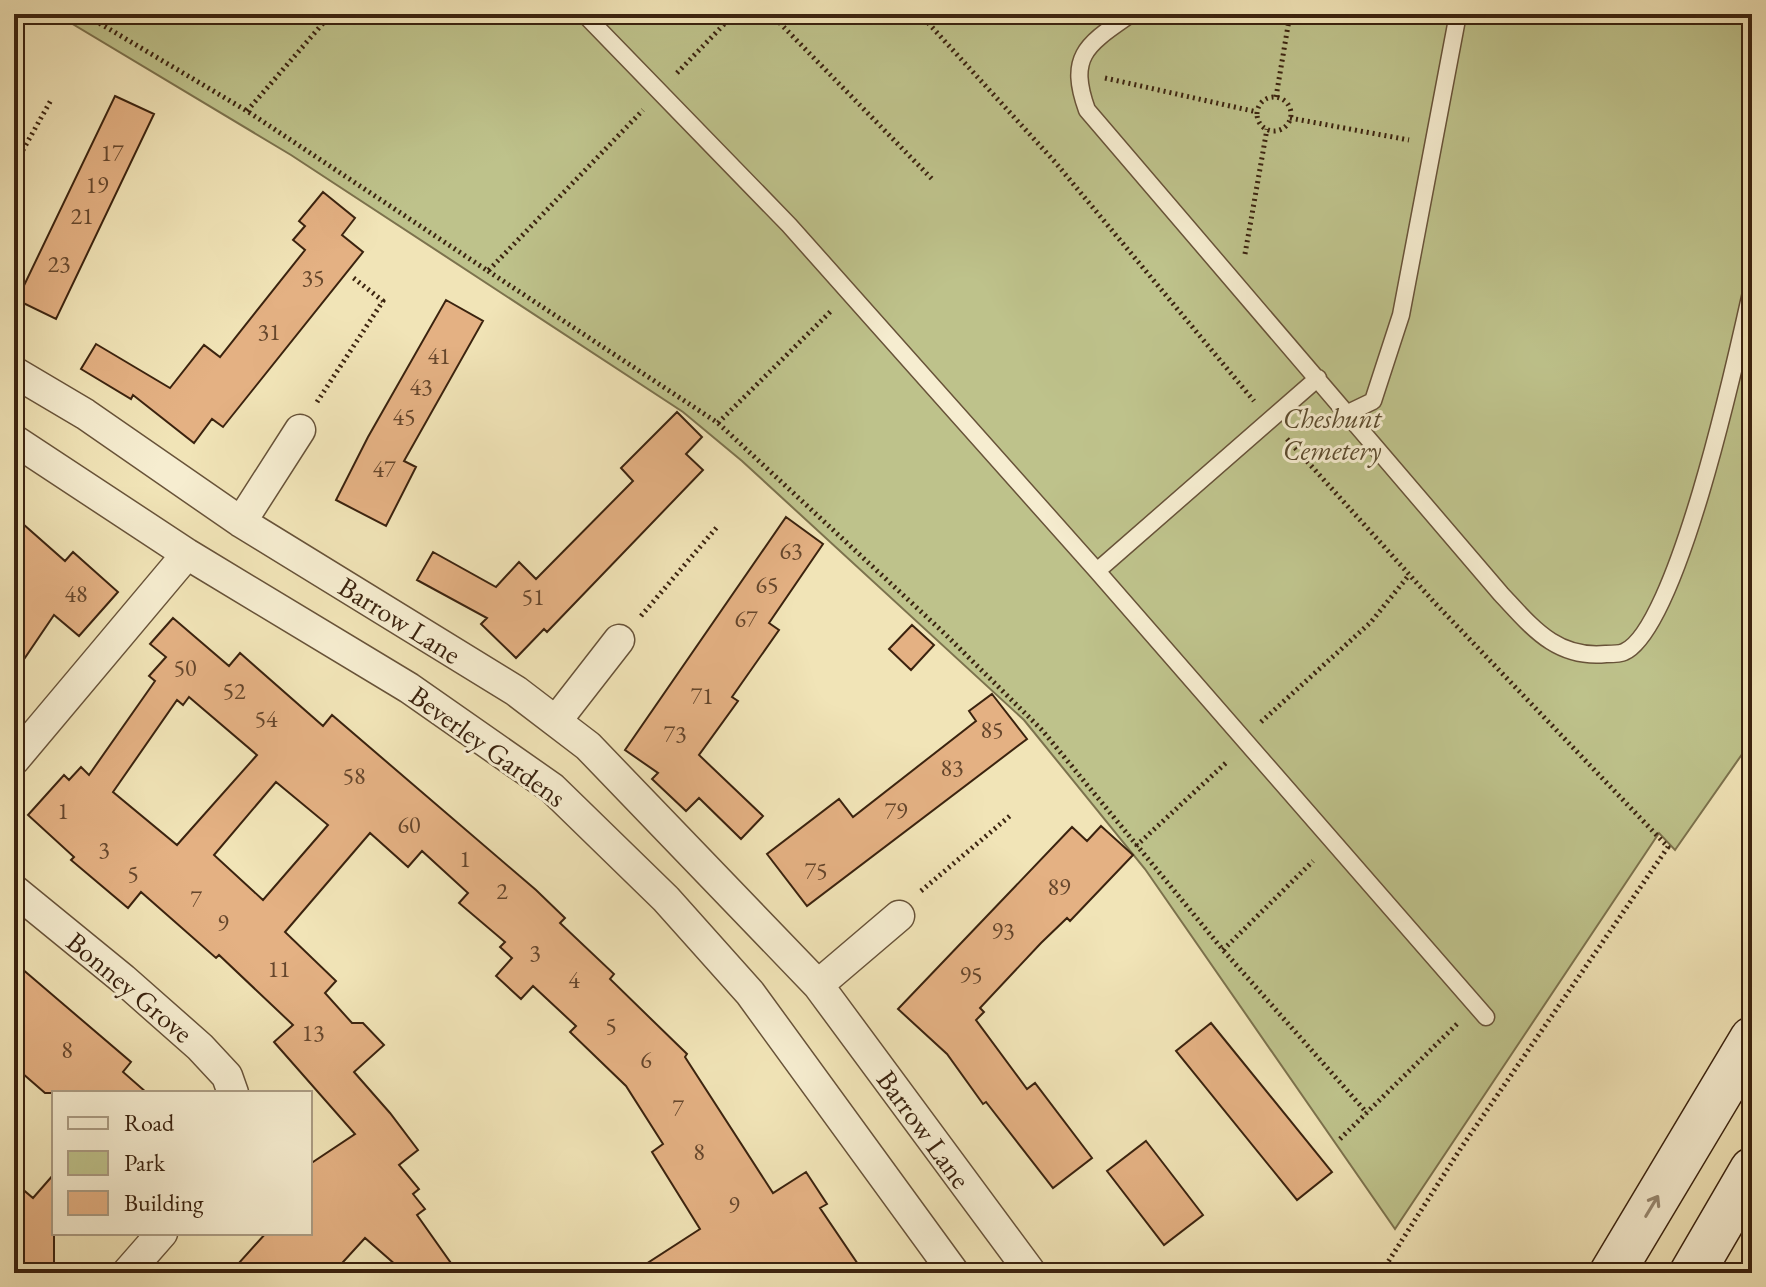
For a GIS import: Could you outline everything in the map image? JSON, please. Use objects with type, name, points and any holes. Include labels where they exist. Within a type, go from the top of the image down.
[{"type":"main road","points":[[1612,1273],[1752,1039]]},
{"type":"main road","points":[[1692,1273],[1752,1170]]},
{"type":"street","name":"Barrow Lane","points":[[14,372],[85,414],[241,522],[516,691],[588,746],[818,985],[1031,1273]]},
{"type":"street","points":[[241,522],[300,430]]},
{"type":"street","name":"Beverley Gardens","points":[[14,440],[187,554],[409,688],[552,788],[666,899],[750,993],[954,1273]]},
{"type":"street","points":[[14,760],[187,554]]},
{"type":"street","points":[[556,721],[619,640]]},
{"type":"street","name":"Bonney Grove","points":[[14,890],[200,1047],[227,1076],[232,1091]]},
{"type":"street","points":[[818,985],[899,916]]},
{"type":"street","points":[[127,1273],[160,1235]]},
{"type":"lane","points":[[584,14],[789,225],[1097,571],[1481,1011]]},
{"type":"lane","points":[[1131,14],[1100,36],[1082,58],[1078,72],[1079,87],[1087,110],[1501,594],[1544,639],[1586,656],[1625,652],[1644,634],[1662,607],[1717,441],[1752,288]]},
{"type":"lane","points":[[1348,413],[1373,401],[1401,315],[1458,14]]},
{"type":"lane","points":[[1097,571],[1318,378]]},
{"type":"path","points":[[84,14],[247,111],[718,423],[944,633],[1042,730],[1223,950],[1367,1113]]},
{"type":"path","points":[[247,111],[331,14]]},
{"type":"path","points":[[488,271],[734,14]]},
{"type":"path","points":[[771,14],[932,179]]},
{"type":"path","points":[[920,14],[1055,162],[1270,420],[1409,575],[1668,847],[1461,1148],[1381,1273]]},
{"type":"path","points":[[1276,97],[1290,14]]},
{"type":"path","points":[[1078,72],[1257,112]]},
{"type":"path","points":[[1276,97],[1289,106],[1290,118],[1284,127],[1273,131],[1259,122],[1257,112],[1265,99],[1276,97]]},
{"type":"path","points":[[14,166],[51,100]]},
{"type":"path","points":[[1290,118],[1433,145]]},
{"type":"path","points":[[1239,286],[1267,129]]},
{"type":"path","points":[[300,430],[383,301],[351,276]]},
{"type":"path","points":[[718,423],[849,293]]},
{"type":"path","points":[[619,640],[717,527]]},
{"type":"path","points":[[1136,846],[1371,622],[1409,575]]},
{"type":"path","points":[[899,916],[929,883],[1011,815]]},
{"type":"path","points":[[1223,950],[1333,842]]},
{"type":"path","points":[[1340,1139],[1481,1011]]},
{"type":"green space","name":"Cheshunt Cemetery","points":[[56,14],[1752,14],[1752,740],[1675,850],[1659,833],[1395,1229],[1145,869],[1024,720],[742,461],[683,412],[291,155]]},
{"type":"building","points":[[115,96],[154,114],[56,319],[17,300]]},
{"type":"building","points":[[323,192],[355,218],[342,235],[363,252],[223,427],[212,419],[194,443],[133,395],[131,399],[81,369],[96,344],[170,388],[204,345],[220,357],[305,250],[293,240],[305,226],[299,221]]},
{"type":"building","points":[[446,300],[483,321],[404,461],[416,467],[386,526],[336,500]]},
{"type":"building","points":[[677,412],[702,437],[686,454],[703,470],[547,632],[544,629],[516,658],[481,624],[487,618],[417,580],[433,552],[496,587],[519,562],[536,579],[633,481],[621,468]]},
{"type":"building","points":[[14,516],[65,561],[73,552],[118,592],[79,636],[54,615],[14,674]]},
{"type":"building","points":[[786,517],[823,544],[769,623],[779,630],[732,697],[738,701],[699,755],[763,816],[741,839],[699,798],[686,811],[652,779],[658,773],[625,750]]},
{"type":"building","points":[[173,618],[229,666],[240,653],[323,726],[332,715],[536,890],[565,918],[560,923],[614,974],[610,979],[687,1054],[685,1057],[773,1193],[806,1172],[827,1204],[820,1208],[864,1273],[632,1273],[700,1229],[652,1152],[663,1144],[626,1086],[570,1032],[576,1026],[533,986],[521,999],[496,976],[512,958],[500,947],[505,942],[459,903],[468,893],[422,851],[408,867],[370,833],[285,932],[336,981],[325,993],[352,1023],[363,1023],[384,1045],[354,1072],[418,1150],[399,1165],[419,1189],[413,1194],[425,1209],[417,1215],[458,1273],[405,1273],[365,1238],[333,1273],[230,1273],[264,1235],[312,1235],[312,1163],[355,1134],[274,1042],[293,1025],[219,955],[216,958],[141,892],[128,908],[71,860],[74,857],[28,815],[64,775],[69,780],[81,767],[89,775],[155,681],[149,676],[166,657],[150,644]],"holes":[[[189,697],[257,755],[177,845],[113,792],[177,700],[183,705]],[[276,782],[328,825],[263,900],[214,855]]]},
{"type":"building","points":[[912,625],[934,645],[911,670],[889,649]]},
{"type":"building","points":[[992,694],[1027,739],[807,906],[767,854],[839,799],[853,817],[976,721],[969,711]]},
{"type":"building","points":[[1101,826],[1133,855],[1070,921],[1067,918],[1041,943],[980,1008],[984,1012],[976,1020],[1027,1089],[1035,1083],[1092,1158],[1053,1188],[986,1102],[983,1104],[947,1054],[898,1009],[1072,827],[1087,841]]},
{"type":"building","points":[[14,962],[131,1062],[123,1072],[145,1091],[45,1093],[14,1066]]},
{"type":"building","points":[[1211,1023],[1332,1172],[1297,1200],[1176,1051]]},
{"type":"building","points":[[1146,1141],[1203,1215],[1164,1245],[1107,1171]]},
{"type":"building","points":[[52,1176],[54,1273],[14,1273],[14,1182],[33,1198]]}]
